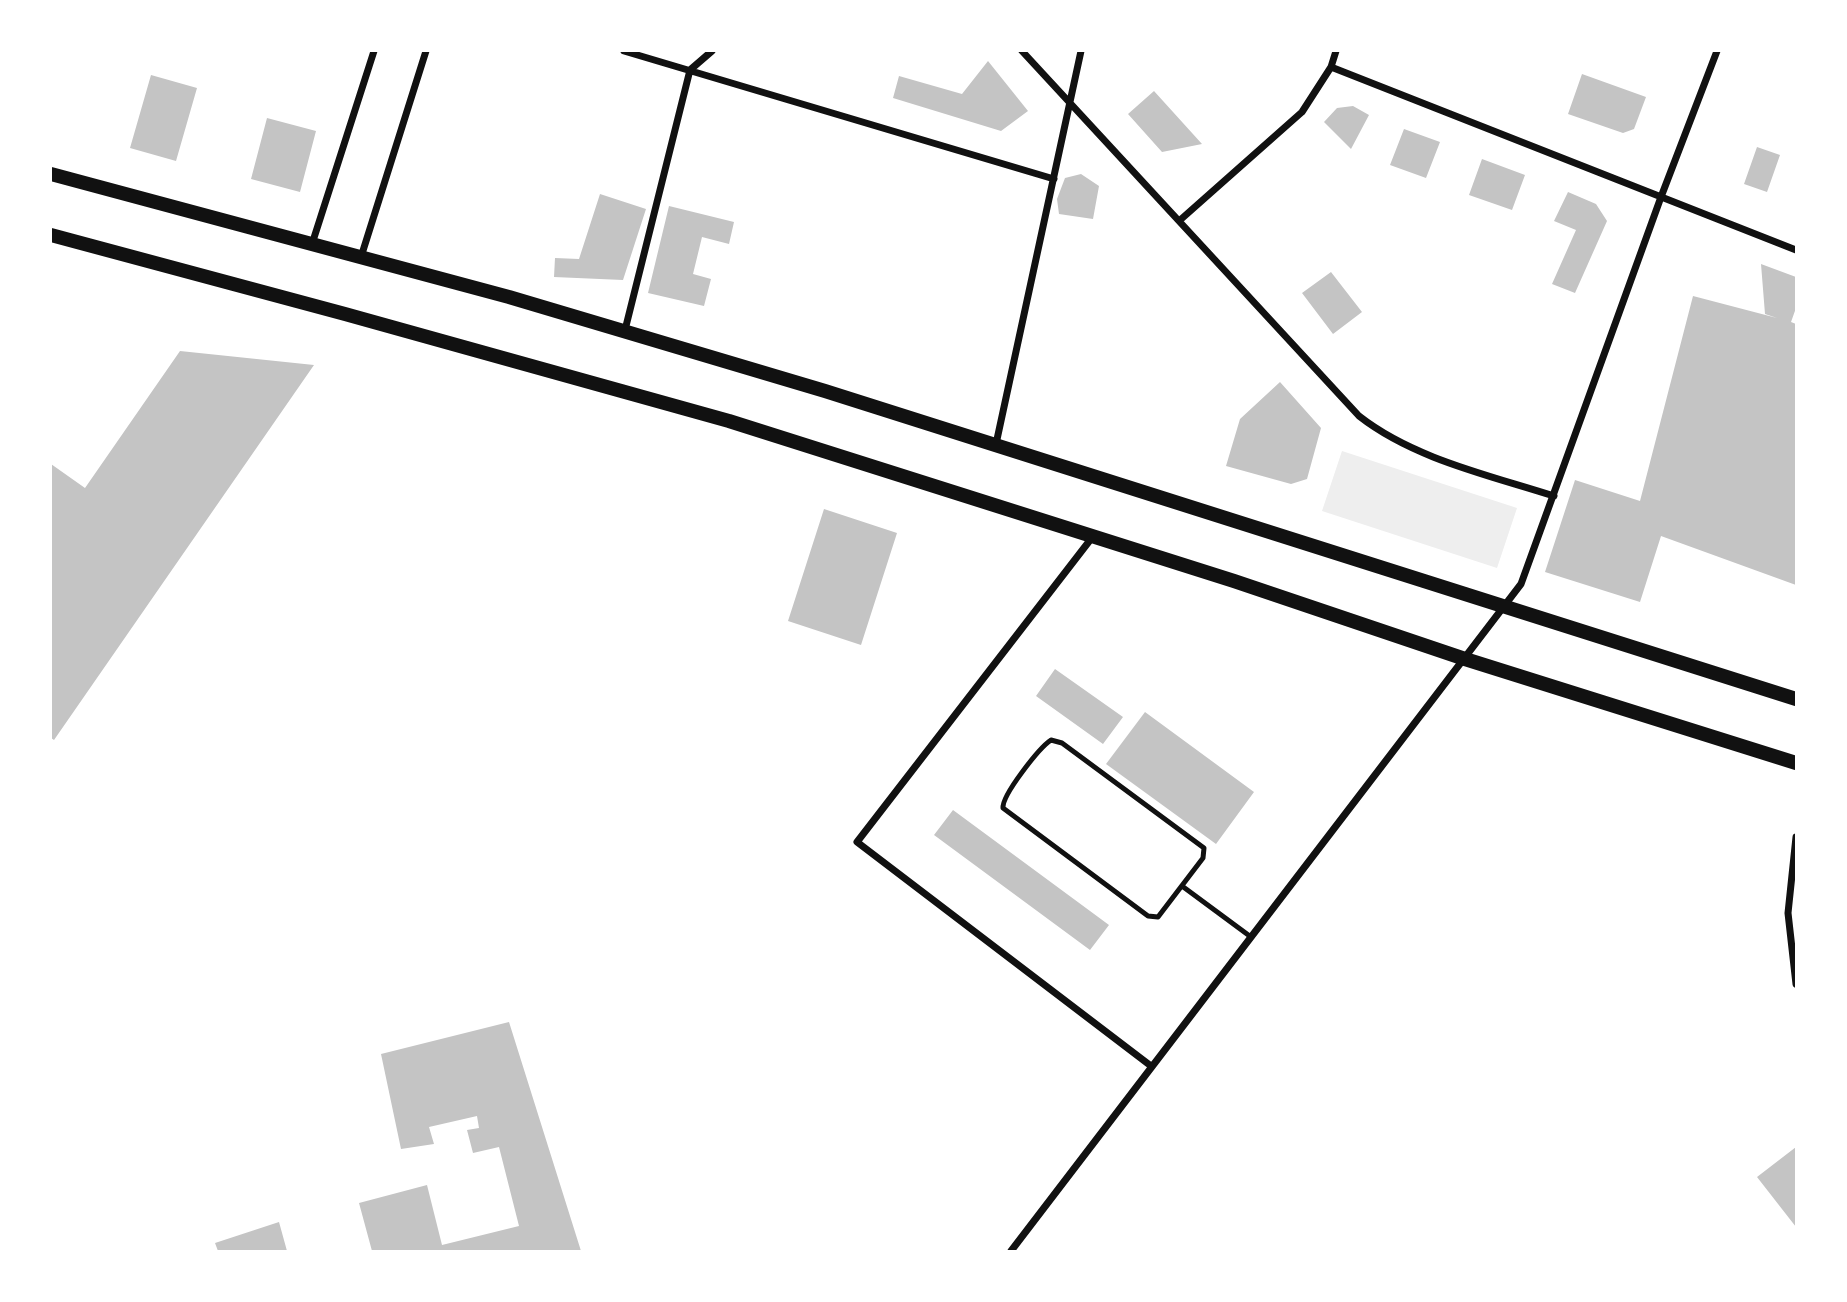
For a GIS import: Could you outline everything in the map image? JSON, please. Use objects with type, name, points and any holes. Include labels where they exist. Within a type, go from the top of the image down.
[{"type":"main road","points":[[51,174],[625,330],[996,443],[1796,699]]},
{"type":"main road","points":[[51,235],[333,310],[729,421],[1796,763]]},
{"type":"street","points":[[313,244],[374,51]]},
{"type":"street","points":[[360,257],[426,51]]},
{"type":"street","points":[[624,51],[1054,179]]},
{"type":"street","points":[[625,330],[690,71],[712,51]]},
{"type":"street","points":[[1022,51],[1359,416],[1371,426],[1428,454],[1555,496]]},
{"type":"street","points":[[996,443],[1081,51]]},
{"type":"street","points":[[1178,220],[1302,112],[1331,67],[1336,51]]},
{"type":"street","points":[[1011,1251],[1521,584],[1661,197],[1717,51]]},
{"type":"street","points":[[1331,67],[1796,250]]},
{"type":"street","points":[[1094,536],[857,842],[1151,1066]]},
{"type":"street","points":[[1796,836],[1788,913],[1796,984]]},
{"type":"lane","points":[[1051,740],[1057,740],[1204,848],[1205,855],[1182,886],[1161,915],[1151,917],[1006,812],[1003,801],[1043,746],[1051,740]]},
{"type":"lane","points":[[1182,886],[1251,937]]},
{"type":"shaded area","points":[[1342,451],[1517,508],[1497,568],[1322,511]]},
{"type":"building","points":[[988,61],[1028,111],[1001,131],[893,98],[899,76],[962,94]]},
{"type":"building","points":[[1582,74],[1646,97],[1634,129],[1623,133],[1568,114]]},
{"type":"building","points":[[151,75],[197,88],[176,161],[130,148]]},
{"type":"building","points":[[1154,91],[1202,144],[1162,152],[1128,114]]},
{"type":"building","points":[[1353,106],[1369,115],[1351,149],[1324,122],[1337,108]]},
{"type":"building","points":[[267,118],[316,131],[300,192],[251,179]]},
{"type":"building","points":[[1404,129],[1440,142],[1426,178],[1390,165]]},
{"type":"building","points":[[1757,147],[1780,155],[1767,192],[1744,184]]},
{"type":"building","points":[[1482,159],[1525,175],[1512,210],[1469,195]]},
{"type":"building","points":[[1081,174],[1099,186],[1093,219],[1059,214],[1057,199],[1065,178]]},
{"type":"building","points":[[1568,192],[1596,204],[1607,221],[1575,293],[1552,284],[1576,230],[1554,221]]},
{"type":"building","points":[[600,194],[646,209],[623,280],[554,277],[555,258],[579,259]]},
{"type":"building","points":[[669,206],[734,222],[729,244],[702,237],[693,274],[711,279],[704,306],[648,293]]},
{"type":"building","points":[[1761,264],[1796,277],[1796,308],[1791,322],[1796,324],[1796,585],[1661,536],[1640,602],[1545,572],[1575,480],[1640,501],[1693,296],[1777,318],[1765,314]]},
{"type":"building","points":[[1331,272],[1362,312],[1333,334],[1302,293]]},
{"type":"building","points":[[180,351],[314,365],[54,740],[51,738],[51,464],[85,488]]},
{"type":"building","points":[[1280,382],[1321,428],[1307,479],[1291,484],[1226,466],[1240,419]]},
{"type":"building","points":[[824,509],[897,533],[861,645],[788,621]]},
{"type":"building","points":[[1055,669],[1123,717],[1103,744],[1036,696]]},
{"type":"building","points":[[1145,712],[1254,792],[1216,844],[1106,764]]},
{"type":"building","points":[[953,810],[1109,925],[1090,950],[934,835]]},
{"type":"building","points":[[509,1022],[581,1251],[372,1251],[359,1203],[427,1185],[442,1245],[519,1226],[499,1147],[473,1153],[467,1130],[479,1128],[477,1116],[429,1127],[434,1144],[401,1149],[381,1054]]},
{"type":"building","points":[[1796,1147],[1796,1227],[1757,1177]]},
{"type":"building","points":[[279,1222],[287,1251],[218,1251],[215,1243]]}]
